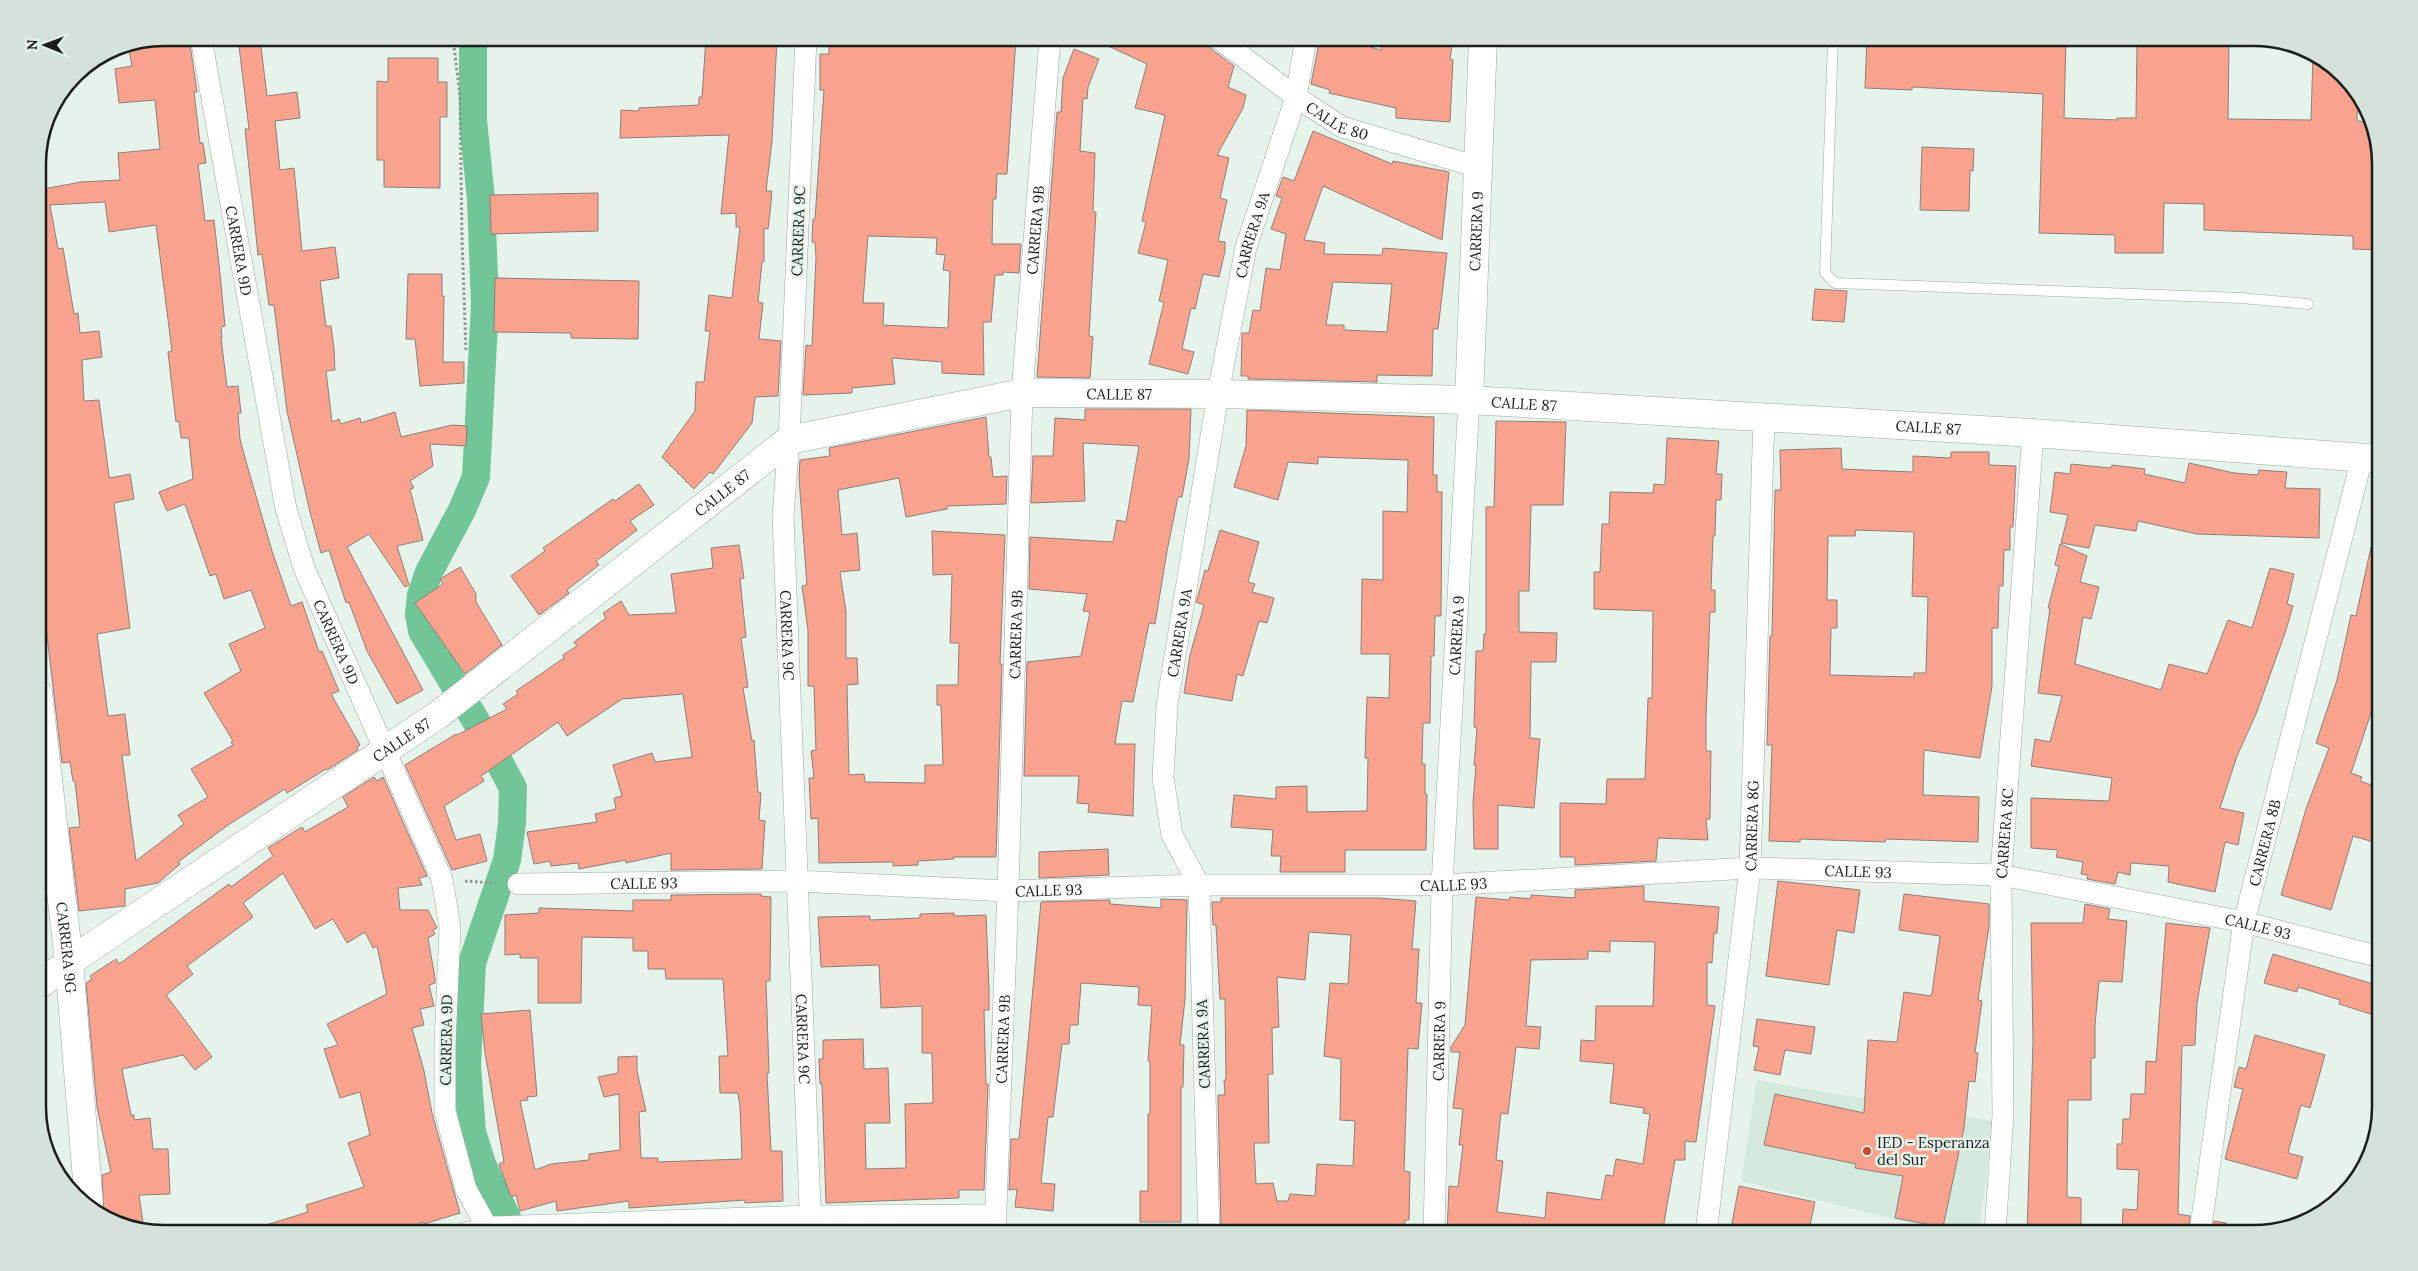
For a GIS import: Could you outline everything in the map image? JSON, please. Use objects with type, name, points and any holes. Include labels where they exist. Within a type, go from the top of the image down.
[{"type":"street","name":"CARRERA 9D","points":[[202,46],[286,508],[304,568],[384,752],[442,879],[450,928],[445,1044],[445,1111],[466,1189],[488,1225]]},
{"type":"street","name":"CARRERA 9C","points":[[806,46],[789,440],[783,516],[810,1225]]},
{"type":"street","name":"CARRERA 9B","points":[[994,1224],[1008,891],[1022,393],[1049,46]]},
{"type":"street","name":"CALLE 80","points":[[1229,46],[1296,97],[1342,127],[1478,167]]},
{"type":"street","name":"CARRERA 9A","points":[[1209,1225],[1199,886],[1172,835],[1162,778],[1167,705],[1218,394],[1246,247],[1296,97],[1305,46]]},
{"type":"street","name":"CARRERA 9","points":[[1434,1225],[1442,885],[1469,400],[1483,46]]},
{"type":"street","name":"CALLE 87","points":[[47,979],[69,962],[438,715],[789,440],[1022,393],[1218,394],[1469,400],[1764,416],[2033,433],[2371,459]]},
{"type":"street","name":"CARRERA 8G","points":[[1707,1225],[1750,868],[1764,416]]},
{"type":"street","name":"CARRERA 8C","points":[[1996,1225],[2003,1115],[2001,875],[2033,433]]},
{"type":"street","name":"CARRERA 8B","points":[[2201,1225],[2244,922],[2371,459]]},
{"type":"street","name":"CARRERA 9G","points":[[47,771],[69,962],[88,1198]]},
{"type":"street","name":"CALLE 93","points":[[518,884],[796,881],[1008,891],[1199,886],[1442,885],[1750,868],[2001,875],[2244,922],[2372,955]]},
{"type":"street","points":[[810,1225],[994,1224]]},
{"type":"lane","points":[[1833,46],[1825,273],[1835,283],[2242,298],[2308,304]]},
{"type":"path","points":[[454,46],[460,96],[466,351]]},
{"type":"path","points":[[463,881],[518,884]]},
{"type":"shaded area","name":"IED - Esperanza del Sur","points":[[1757,1080],[1993,1121],[1980,1225],[1919,1225],[1741,1181]]},
{"type":"building","points":[[190,46],[197,92],[194,92],[200,143],[203,143],[206,163],[198,164],[205,221],[214,220],[220,274],[225,326],[221,327],[221,338],[227,387],[238,386],[241,413],[238,413],[240,439],[272,551],[291,606],[302,602],[319,652],[322,651],[339,691],[331,694],[360,745],[357,747],[358,750],[327,770],[287,793],[285,789],[228,825],[178,862],[180,864],[158,883],[125,889],[125,906],[79,911],[69,828],[80,827],[75,781],[73,781],[70,762],[62,763],[47,636],[47,188],[81,182],[120,180],[118,153],[160,149],[155,100],[119,103],[115,69],[132,66],[129,52],[134,50],[149,47]],"holes":[[[105,202],[109,232],[156,225],[172,351],[168,352],[176,422],[179,421],[181,438],[189,438],[193,479],[159,492],[167,511],[185,504],[210,576],[216,574],[224,599],[251,590],[265,628],[229,644],[241,671],[204,693],[233,741],[231,742],[233,745],[191,769],[208,797],[178,815],[184,824],[136,861],[122,755],[130,755],[125,714],[108,716],[97,634],[130,628],[114,503],[134,499],[130,474],[110,478],[109,476],[99,400],[84,401],[82,360],[102,357],[99,331],[80,333],[78,313],[74,314],[63,248],[58,249],[50,205]]]},
{"type":"building","points":[[239,46],[261,46],[267,96],[297,92],[300,118],[275,121],[280,170],[294,168],[302,251],[335,247],[339,278],[320,281],[326,326],[331,326],[334,349],[335,370],[326,371],[332,422],[339,419],[341,424],[360,418],[361,423],[395,412],[401,437],[452,425],[467,426],[466,446],[430,444],[433,466],[410,481],[414,488],[410,489],[423,540],[397,546],[409,585],[405,587],[369,534],[347,547],[423,690],[397,704],[367,651],[349,602],[346,603],[329,550],[321,553],[310,512],[287,411],[274,305],[269,305],[262,254],[258,255],[245,129],[249,129]]},
{"type":"building","points":[[705,46],[777,46],[772,141],[766,191],[772,191],[768,229],[764,228],[764,262],[762,262],[758,302],[763,303],[759,339],[781,341],[778,396],[755,397],[752,423],[713,474],[710,472],[694,489],[662,457],[695,411],[696,382],[704,382],[710,331],[705,331],[709,295],[732,298],[740,227],[736,227],[736,213],[721,214],[729,135],[620,138],[621,110],[639,111],[639,108],[699,105],[699,97],[702,97]]},
{"type":"building","points":[[829,46],[1015,46],[1007,174],[997,174],[996,199],[993,199],[992,244],[1021,244],[1019,273],[1003,272],[1003,275],[995,275],[991,322],[983,322],[984,375],[942,373],[942,362],[892,358],[895,384],[852,388],[852,393],[803,395],[806,345],[812,346],[816,257],[815,242],[812,242],[813,219],[815,219],[824,90],[820,90],[820,54],[829,54]],"holes":[[[868,236],[937,238],[936,254],[945,255],[943,270],[950,271],[948,328],[883,325],[884,303],[863,303]]]},
{"type":"building","points":[[1108,46],[1208,46],[1234,66],[1228,87],[1246,95],[1243,108],[1217,155],[1229,158],[1220,198],[1227,200],[1218,241],[1225,242],[1225,251],[1219,277],[1203,274],[1195,309],[1191,308],[1182,349],[1194,352],[1188,374],[1149,364],[1164,302],[1159,301],[1168,260],[1138,253],[1146,222],[1142,221],[1165,115],[1135,108],[1147,64]]},
{"type":"building","points":[[1318,46],[1367,46],[1381,50],[1382,46],[1452,46],[1450,59],[1453,60],[1450,122],[1396,118],[1396,108],[1329,93],[1330,90],[1311,84]]},
{"type":"building","points":[[1867,46],[2066,46],[2064,118],[2117,120],[2117,118],[2136,118],[2137,46],[2229,46],[2228,119],[2311,120],[2313,62],[2332,75],[2343,86],[2357,108],[2357,121],[2363,122],[2365,126],[2371,156],[2371,250],[2353,249],[2353,236],[2204,230],[2204,204],[2164,203],[2163,253],[2115,253],[2115,235],[2039,233],[2043,94],[1912,87],[1912,90],[1865,88]]},
{"type":"building","points":[[1074,49],[1099,59],[1088,87],[1087,99],[1083,98],[1080,151],[1095,153],[1093,212],[1096,212],[1089,336],[1093,337],[1090,378],[1037,377],[1057,112],[1061,112],[1063,78]]},
{"type":"building","points":[[388,58],[438,58],[438,82],[447,82],[447,117],[440,117],[440,188],[384,187],[384,160],[377,160],[377,81],[388,82]]},
{"type":"building","points":[[1313,131],[1392,164],[1393,161],[1449,172],[1442,240],[1323,186],[1304,240],[1325,243],[1324,254],[1382,255],[1383,248],[1447,253],[1438,329],[1433,329],[1432,376],[1377,375],[1377,382],[1248,379],[1248,376],[1241,376],[1242,333],[1249,333],[1253,310],[1260,311],[1266,268],[1280,270],[1286,234],[1271,229],[1282,198],[1276,196],[1283,177],[1294,181]],"holes":[[[1333,282],[1392,284],[1387,332],[1344,330],[1344,325],[1326,325]]]},
{"type":"building","points":[[1922,147],[1974,149],[1973,171],[1970,170],[1969,211],[1920,210]]},
{"type":"building","points":[[598,193],[598,231],[491,234],[490,195]]},
{"type":"building","points":[[408,274],[442,274],[442,296],[444,296],[443,362],[464,362],[464,383],[420,386],[415,339],[406,339]]},
{"type":"building","points":[[495,278],[639,281],[638,339],[571,338],[571,333],[494,332]]},
{"type":"building","points":[[1815,289],[1847,291],[1844,322],[1812,320]]},
{"type":"building","points":[[1085,409],[1191,409],[1189,459],[1182,497],[1178,497],[1155,624],[1149,623],[1133,702],[1122,701],[1115,744],[1135,744],[1133,816],[1088,812],[1089,804],[1077,803],[1079,776],[1024,776],[1027,662],[1081,656],[1090,612],[1083,611],[1087,594],[1029,589],[1030,537],[1113,542],[1117,520],[1126,522],[1139,446],[1083,443],[1085,501],[1031,503],[1033,456],[1053,456],[1055,418],[1085,420]]},
{"type":"building","points":[[1247,410],[1434,417],[1433,475],[1437,475],[1437,492],[1442,492],[1441,616],[1435,616],[1434,656],[1431,656],[1430,723],[1423,723],[1422,764],[1425,764],[1425,794],[1427,794],[1426,850],[1345,850],[1345,872],[1280,872],[1281,856],[1271,856],[1273,830],[1231,827],[1234,795],[1276,799],[1276,787],[1307,786],[1307,812],[1367,811],[1368,758],[1365,758],[1367,697],[1389,698],[1390,654],[1361,654],[1362,579],[1383,580],[1383,511],[1407,512],[1408,460],[1318,457],[1318,464],[1288,462],[1278,500],[1234,487],[1246,446]]},
{"type":"building","points":[[986,417],[989,457],[991,457],[993,477],[1007,476],[1006,504],[947,506],[947,509],[906,517],[899,478],[838,490],[842,535],[857,533],[860,570],[840,572],[846,612],[846,658],[857,658],[858,684],[847,685],[849,775],[864,774],[865,782],[925,783],[925,765],[943,765],[941,705],[937,705],[937,685],[958,685],[959,643],[950,643],[952,574],[933,575],[932,531],[1005,535],[996,857],[953,857],[954,859],[918,861],[918,865],[893,866],[893,862],[819,863],[818,818],[811,819],[809,778],[814,778],[811,751],[816,750],[814,686],[808,686],[808,630],[802,586],[807,585],[799,478],[800,460],[830,456],[829,448]]},
{"type":"building","points":[[1496,421],[1566,422],[1563,505],[1531,505],[1529,591],[1519,591],[1519,632],[1557,633],[1556,662],[1531,662],[1530,738],[1540,739],[1534,808],[1498,805],[1498,849],[1474,849],[1473,803],[1477,728],[1474,727],[1476,651],[1483,651],[1484,634],[1486,634],[1486,507],[1494,507]]},
{"type":"building","points":[[1667,438],[1719,441],[1716,474],[1722,474],[1721,500],[1716,500],[1715,536],[1713,536],[1711,590],[1715,590],[1715,612],[1710,612],[1706,717],[1706,751],[1711,751],[1710,819],[1706,819],[1708,840],[1658,838],[1656,861],[1575,865],[1575,857],[1560,857],[1560,803],[1606,804],[1607,779],[1645,779],[1648,698],[1652,698],[1653,611],[1594,609],[1594,572],[1600,572],[1602,524],[1609,524],[1610,492],[1653,493],[1654,484],[1665,485]]},
{"type":"building","points":[[1841,448],[1842,469],[1913,472],[1913,456],[1951,458],[1951,452],[1989,452],[1989,465],[2016,466],[2013,527],[2010,527],[2010,550],[2004,550],[2003,586],[1999,586],[1998,628],[1992,628],[1992,686],[1980,758],[1924,750],[1923,795],[1979,797],[1978,842],[1886,839],[1885,842],[1800,839],[1800,842],[1769,841],[1772,745],[1767,745],[1768,706],[1770,636],[1772,636],[1775,490],[1781,490],[1780,450]],"holes":[[[1856,530],[1914,532],[1912,596],[1928,597],[1926,673],[1914,673],[1914,677],[1830,675],[1831,628],[1837,628],[1837,600],[1827,600],[1828,536],[1855,536]]]},
{"type":"building","points":[[2189,463],[2234,473],[2258,475],[2259,470],[2287,472],[2285,488],[2320,489],[2319,538],[2197,534],[2138,521],[2136,531],[2095,525],[2089,548],[2061,543],[2068,515],[2050,512],[2055,472],[2070,474],[2071,464],[2111,468],[2112,465],[2145,469],[2144,474],[2185,483]]},
{"type":"building","points":[[639,484],[654,505],[630,521],[637,530],[596,561],[599,565],[567,590],[569,593],[539,615],[511,576],[545,551],[543,548],[613,499],[615,501]]},
{"type":"building","points":[[1220,530],[1259,542],[1248,582],[1255,584],[1252,592],[1274,598],[1267,623],[1259,621],[1243,676],[1237,674],[1232,701],[1184,693],[1190,655],[1204,605],[1196,602],[1205,570],[1208,571]]},
{"type":"building","points":[[2060,544],[2087,556],[2080,582],[2099,587],[2091,619],[2083,617],[2075,664],[2161,690],[2169,664],[2207,674],[2228,620],[2252,628],[2270,568],[2294,574],[2287,604],[2293,606],[2285,633],[2256,714],[2237,756],[2220,808],[2244,813],[2238,845],[2225,842],[2215,892],[2168,882],[2169,866],[2131,863],[2130,875],[2118,872],[2115,884],[2087,879],[2088,875],[2081,874],[2083,862],[2056,857],[2058,850],[2031,848],[2031,798],[2109,801],[2112,778],[2031,766],[2035,739],[2050,742],[2062,696],[2038,693],[2050,608],[2048,608],[2059,566],[2055,565]]},
{"type":"building","points":[[739,545],[744,578],[740,579],[746,637],[741,638],[748,687],[743,688],[752,741],[754,740],[758,792],[761,793],[759,820],[765,821],[762,869],[671,870],[671,853],[626,863],[626,860],[579,869],[578,863],[551,866],[550,861],[534,864],[527,832],[597,822],[595,814],[616,809],[614,798],[622,796],[613,765],[652,753],[655,762],[692,757],[683,694],[622,699],[567,736],[558,722],[481,776],[484,781],[444,806],[456,840],[480,834],[487,861],[452,870],[405,765],[456,734],[507,709],[503,704],[518,694],[516,691],[564,658],[563,655],[577,646],[574,642],[606,618],[603,613],[621,601],[629,615],[676,613],[671,574],[713,568],[711,548]]},
{"type":"building","points":[[2371,547],[2372,711],[2351,773],[2362,777],[2360,781],[2372,785],[2372,842],[2353,836],[2331,910],[2281,895],[2306,809],[2329,748],[2316,743],[2337,680],[2351,615],[2356,616]]},
{"type":"building","points":[[460,567],[476,594],[476,602],[502,645],[465,674],[415,603],[443,584],[440,579]]},
{"type":"building","points":[[374,777],[377,781],[383,777],[427,876],[419,878],[422,885],[398,888],[400,910],[428,910],[437,928],[433,930],[435,934],[428,938],[435,978],[435,983],[429,985],[434,1006],[420,1009],[424,1025],[412,1028],[424,1071],[432,1113],[460,1213],[416,1225],[266,1225],[308,1212],[306,1205],[364,1187],[348,1143],[370,1135],[360,1092],[340,1098],[324,1049],[338,1045],[327,1024],[387,994],[377,946],[373,948],[365,932],[347,943],[333,919],[315,929],[283,873],[243,903],[253,917],[187,966],[193,974],[166,995],[212,1057],[195,1070],[183,1055],[122,1069],[131,1115],[134,1115],[134,1120],[150,1118],[153,1149],[168,1149],[170,1194],[139,1195],[143,1222],[112,1213],[104,1208],[102,1175],[111,1172],[97,1107],[86,983],[92,979],[90,976],[116,959],[119,964],[229,884],[231,887],[273,856],[268,848],[302,827],[305,832],[348,807],[343,797]]},
{"type":"building","points":[[1108,849],[1109,875],[1039,878],[1039,852]]},
{"type":"building","points":[[1778,881],[1860,890],[1854,933],[1837,930],[1829,985],[1766,976]]},
{"type":"building","points":[[1644,886],[1644,901],[1719,907],[1717,933],[1714,933],[1712,963],[1707,962],[1707,1005],[1715,1006],[1696,1142],[1685,1141],[1685,1160],[1675,1160],[1664,1225],[1447,1225],[1449,1186],[1458,1187],[1463,1145],[1459,1145],[1463,1109],[1453,1108],[1460,1052],[1451,1052],[1451,1047],[1465,1025],[1476,897],[1509,900],[1510,897],[1531,899],[1531,895],[1575,898],[1575,890]],"holes":[[[1610,941],[1655,942],[1653,1006],[1596,1006],[1595,1041],[1581,1040],[1580,1061],[1614,1064],[1610,1103],[1644,1108],[1643,1113],[1650,1114],[1643,1164],[1616,1159],[1613,1176],[1606,1175],[1601,1200],[1547,1192],[1545,1218],[1497,1212],[1503,1161],[1496,1160],[1501,1113],[1508,1114],[1516,1047],[1539,1049],[1541,1027],[1526,1026],[1531,960],[1588,959],[1588,951],[1610,952]]]},
{"type":"building","points":[[761,894],[761,896],[771,897],[770,981],[766,981],[769,1073],[767,1073],[771,1151],[782,1151],[783,1201],[745,1203],[745,1200],[629,1208],[629,1201],[557,1211],[556,1201],[520,1211],[516,1195],[511,1197],[499,1164],[504,1162],[485,1053],[481,1014],[530,1010],[537,1096],[527,1097],[528,1100],[520,1101],[535,1170],[551,1164],[589,1160],[589,1154],[620,1150],[619,1094],[604,1097],[598,1077],[618,1073],[618,1057],[637,1056],[637,1071],[646,1111],[639,1112],[641,1158],[658,1158],[658,1162],[742,1159],[740,1107],[738,1093],[720,1093],[719,1056],[728,1056],[723,979],[666,979],[665,969],[648,969],[648,951],[633,951],[633,938],[582,937],[581,1003],[538,1003],[538,958],[520,958],[520,954],[505,955],[505,915],[539,913],[539,908],[633,911],[633,900],[671,900],[671,895]]},
{"type":"building","points":[[1904,894],[1989,904],[1989,926],[1978,1000],[1982,1001],[1975,1053],[1978,1053],[1975,1082],[1969,1081],[1964,1128],[1943,1225],[1932,1225],[1895,1218],[1903,1176],[1855,1168],[1856,1164],[1764,1145],[1775,1094],[1864,1113],[1868,1040],[1897,1042],[1904,992],[1931,996],[1932,993],[1940,936],[1899,930]]},
{"type":"building","points":[[1221,898],[1378,898],[1416,901],[1412,949],[1419,949],[1416,1003],[1422,1003],[1418,1049],[1408,1048],[1404,1171],[1410,1172],[1409,1220],[1405,1220],[1405,1225],[1221,1225],[1218,1095],[1225,1095],[1225,999],[1220,999],[1216,925],[1213,925],[1212,902],[1221,902]],"holes":[[[1309,932],[1351,935],[1348,984],[1330,983],[1324,1056],[1341,1059],[1340,1120],[1355,1121],[1353,1166],[1317,1164],[1315,1196],[1290,1194],[1288,1201],[1277,1201],[1273,1183],[1256,1184],[1254,1143],[1269,1143],[1268,1074],[1273,1074],[1272,1028],[1279,1027],[1277,977],[1305,980]]]},
{"type":"building","points":[[1161,899],[1187,900],[1185,999],[1180,1045],[1184,1045],[1183,1087],[1181,1087],[1181,1222],[1140,1222],[1140,1191],[1148,1191],[1150,1061],[1148,1061],[1152,1006],[1138,1005],[1139,987],[1081,983],[1078,1025],[1070,1025],[1069,1044],[1062,1044],[1053,1117],[1048,1117],[1041,1183],[1055,1184],[1053,1211],[1015,1207],[1017,1189],[1009,1190],[1011,1139],[1019,1139],[1041,902],[1110,900],[1110,904],[1161,908]]},
{"type":"building","points":[[2085,904],[2110,909],[2108,919],[2127,921],[2122,982],[2099,981],[2095,1025],[2095,1058],[2091,1058],[2091,1100],[2068,1100],[2067,1197],[2081,1198],[2081,1225],[2027,1225],[2033,1042],[2031,923],[2083,923]]},
{"type":"building","points":[[954,913],[954,916],[986,915],[989,1010],[984,1010],[986,1084],[988,1084],[984,1190],[959,1190],[959,1198],[826,1203],[822,1084],[820,1084],[819,1059],[823,1059],[823,1040],[863,1039],[864,1069],[888,1068],[890,1123],[865,1123],[866,1169],[906,1168],[905,1104],[933,1103],[932,1053],[922,1053],[922,1006],[881,1008],[879,965],[821,967],[818,917],[870,916],[870,920],[920,918],[920,914]]},
{"type":"building","points":[[2166,923],[2210,928],[2197,1003],[2195,1045],[2182,1046],[2178,1214],[2190,1216],[2189,1225],[2122,1225],[2123,1209],[2137,1210],[2139,1170],[2117,1169],[2117,1144],[2122,1144],[2123,1119],[2130,1119],[2131,1094],[2145,1094],[2146,1061],[2156,1062]]},
{"type":"building","points":[[2273,954],[2372,984],[2372,1014],[2339,1004],[2340,1000],[2298,987],[2297,992],[2264,983]]},
{"type":"building","points":[[1757,1019],[1815,1027],[1811,1054],[1785,1050],[1780,1075],[1754,1070],[1759,1047],[1753,1046]]},
{"type":"building","points":[[2255,1035],[2325,1055],[2310,1108],[2301,1105],[2288,1153],[2303,1157],[2297,1179],[2225,1159],[2243,1089],[2234,1087],[2239,1067],[2246,1069]]},
{"type":"building","points":[[1739,1186],[1815,1202],[1810,1225],[1732,1225]]},
{"type":"building","points":[[2214,1221],[2226,1223],[2226,1225],[2214,1225]]},
{"type":"waterway","points":[[473,46],[473,120],[481,199],[485,304],[476,477],[462,510],[429,572],[421,595],[419,614],[422,631],[488,741],[513,788],[512,823],[507,860],[472,963],[467,1066],[472,1132],[482,1164],[510,1225]]},
{"type":"place","name":"IED - Esperanza del Sur","points":[[1867,1151]]}]
